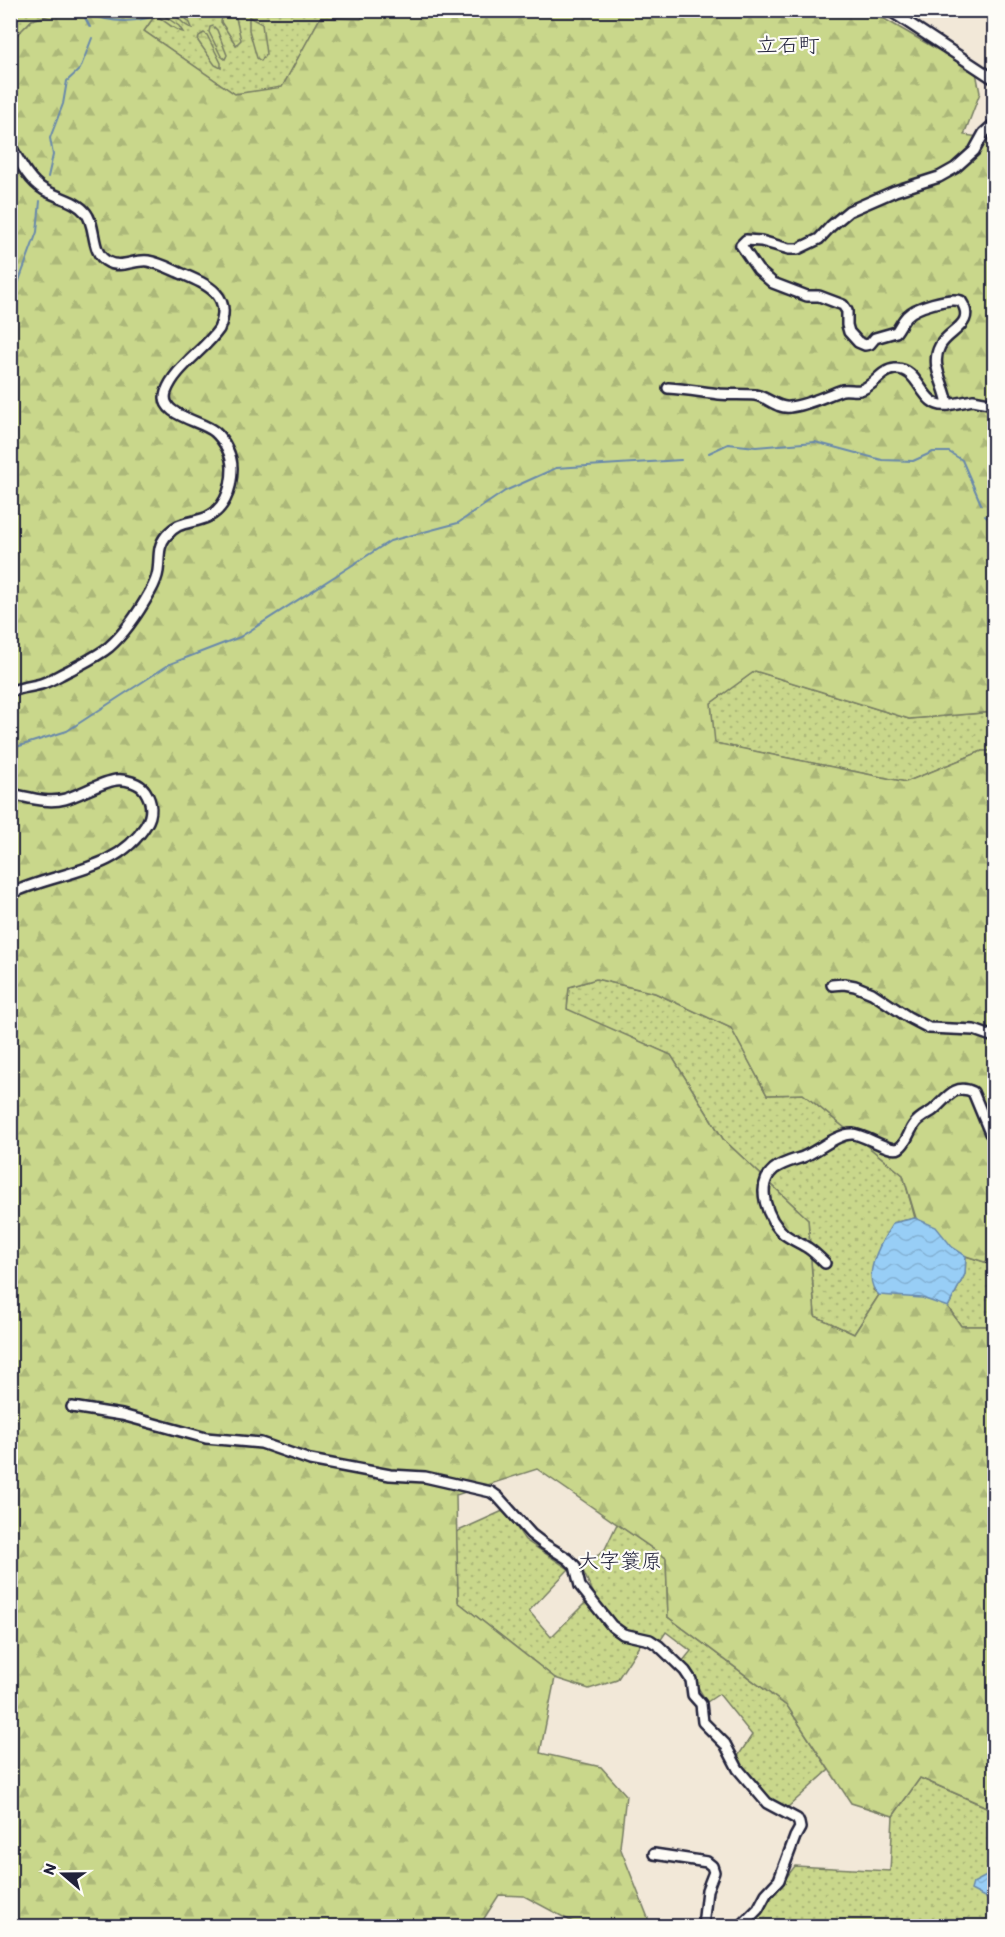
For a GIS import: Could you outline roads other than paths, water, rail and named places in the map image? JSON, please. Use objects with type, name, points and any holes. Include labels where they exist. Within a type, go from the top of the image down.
[{"type":"street","points":[[889,10],[994,79]]},
{"type":"street","points":[[948,405],[936,359],[945,338],[957,331],[963,322],[966,315],[961,301],[948,299],[912,312],[905,317],[896,332],[875,338],[870,344],[865,345],[858,342],[849,332],[847,311],[843,305],[819,296],[807,296],[773,283],[758,270],[741,245],[746,240],[761,241],[789,249],[798,249],[819,239],[849,211],[873,199],[939,177],[955,168],[974,151],[984,133],[994,124]]},
{"type":"street","points":[[10,146],[36,184],[83,209],[93,227],[98,251],[102,258],[116,265],[138,261],[159,264],[196,280],[214,291],[222,302],[224,310],[219,329],[173,380],[165,399],[166,405],[173,412],[215,432],[230,455],[232,468],[229,490],[220,509],[202,519],[175,527],[161,543],[155,582],[125,630],[110,646],[43,684],[10,692]]},
{"type":"street","points":[[668,388],[718,394],[754,395],[764,397],[777,406],[788,408],[831,396],[843,390],[861,390],[881,374],[897,368],[913,375],[922,392],[932,402],[941,406],[972,400],[994,405]]},
{"type":"street","points":[[10,794],[48,801],[64,800],[116,780],[131,782],[142,787],[150,798],[151,813],[139,838],[120,854],[98,865],[10,894]]},
{"type":"street","points":[[832,985],[855,986],[872,993],[929,1028],[974,1030],[994,1037]]},
{"type":"street","points":[[825,1263],[808,1248],[784,1234],[770,1216],[764,1193],[766,1181],[774,1170],[787,1162],[807,1156],[843,1135],[863,1136],[894,1150],[900,1148],[915,1123],[940,1104],[947,1095],[959,1089],[968,1089],[973,1092],[990,1133],[994,1137]]},
{"type":"street","points":[[72,1407],[122,1415],[206,1438],[261,1443],[310,1460],[390,1474],[425,1477],[481,1489],[498,1497],[531,1534],[568,1558],[575,1566],[580,1586],[612,1626],[623,1634],[650,1640],[660,1646],[685,1671],[690,1680],[693,1695],[701,1704],[703,1722],[725,1744],[738,1769],[767,1803],[797,1819],[800,1828],[779,1880],[766,1894],[758,1909],[741,1926]]},
{"type":"street","points":[[654,1854],[707,1862],[712,1866],[714,1872],[707,1890],[703,1926]]},
{"type":"water","points":[[915,1218],[936,1227],[952,1247],[966,1256],[965,1274],[948,1307],[922,1298],[879,1295],[873,1288],[871,1279],[874,1259],[888,1230],[893,1223]]},
{"type":"water","points":[[994,1872],[994,1902],[971,1890],[973,1883]]},
{"type":"waterway","points":[[90,27],[84,16],[87,13],[97,17],[127,21],[147,18],[167,10]]},
{"type":"waterway","points":[[169,10],[178,13]]},
{"type":"waterway","points":[[255,10],[281,13],[306,10]]},
{"type":"waterway","points":[[48,177],[53,155],[50,138],[63,104],[67,81],[80,69],[92,38]]},
{"type":"waterway","points":[[10,305],[37,232],[40,201]]},
{"type":"waterway","points":[[709,453],[728,444],[756,447],[815,442],[882,460],[913,461],[933,452],[949,452],[962,460],[981,504]]},
{"type":"waterway","points":[[10,749],[67,731],[170,664],[240,637],[390,541],[458,523],[505,491],[556,468],[681,460]]},
{"type":"waterway","points":[[985,516],[994,524]]},
{"type":"district","name":"立石町","points":[[788,45]]},
{"type":"district","name":"大字簑原","points":[[620,1561]]}]
